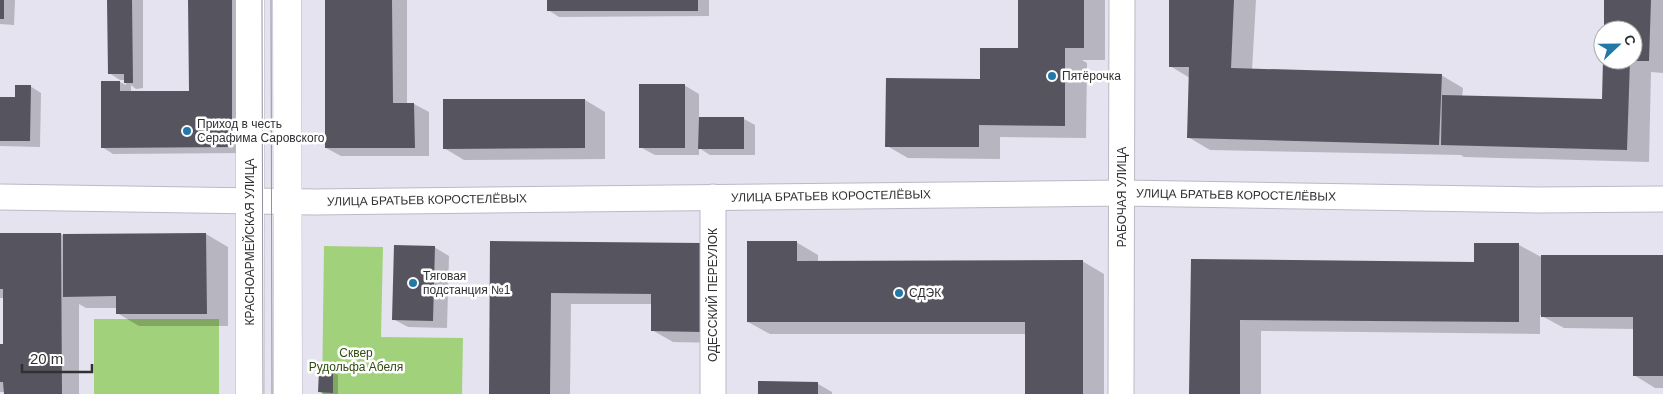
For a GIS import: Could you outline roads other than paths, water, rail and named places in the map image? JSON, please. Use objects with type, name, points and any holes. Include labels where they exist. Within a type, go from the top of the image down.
[{"type":"main road","name":"КРАСНОАРМЕЙСКАЯ УЛИЦА","points":[[250,0],[250,394]]},
{"type":"main road","points":[[287,0],[288,394]]},
{"type":"street","name":"РАБОЧАЯ УЛИЦА","points":[[1121,394],[1122,0]]},
{"type":"street","name":"УЛИЦА БРАТЬЕВ КОРОСТЕЛЁВЫХ","points":[[0,197],[287,201],[1122,193],[1537,200],[1663,199]]},
{"type":"street","name":"ОДЕССКИЙ ПЕРЕУЛОК","points":[[713,197],[713,394]]},
{"type":"tram line","points":[[262,0],[263,394]]},
{"type":"tram line","points":[[271,0],[272,394]]},
{"type":"place","name":"Пятёрочка","points":[[1052,76]]},
{"type":"place","name":"Приход в честь Серафима Саровского","points":[[187,131]]},
{"type":"place","name":"Тяговая подстанция №1","points":[[413,283]]},
{"type":"place","name":"СДЭК","points":[[899,293]]},
{"type":"park label","name":"Сквер Рудольфа Абеля","points":[[356,360]]}]
